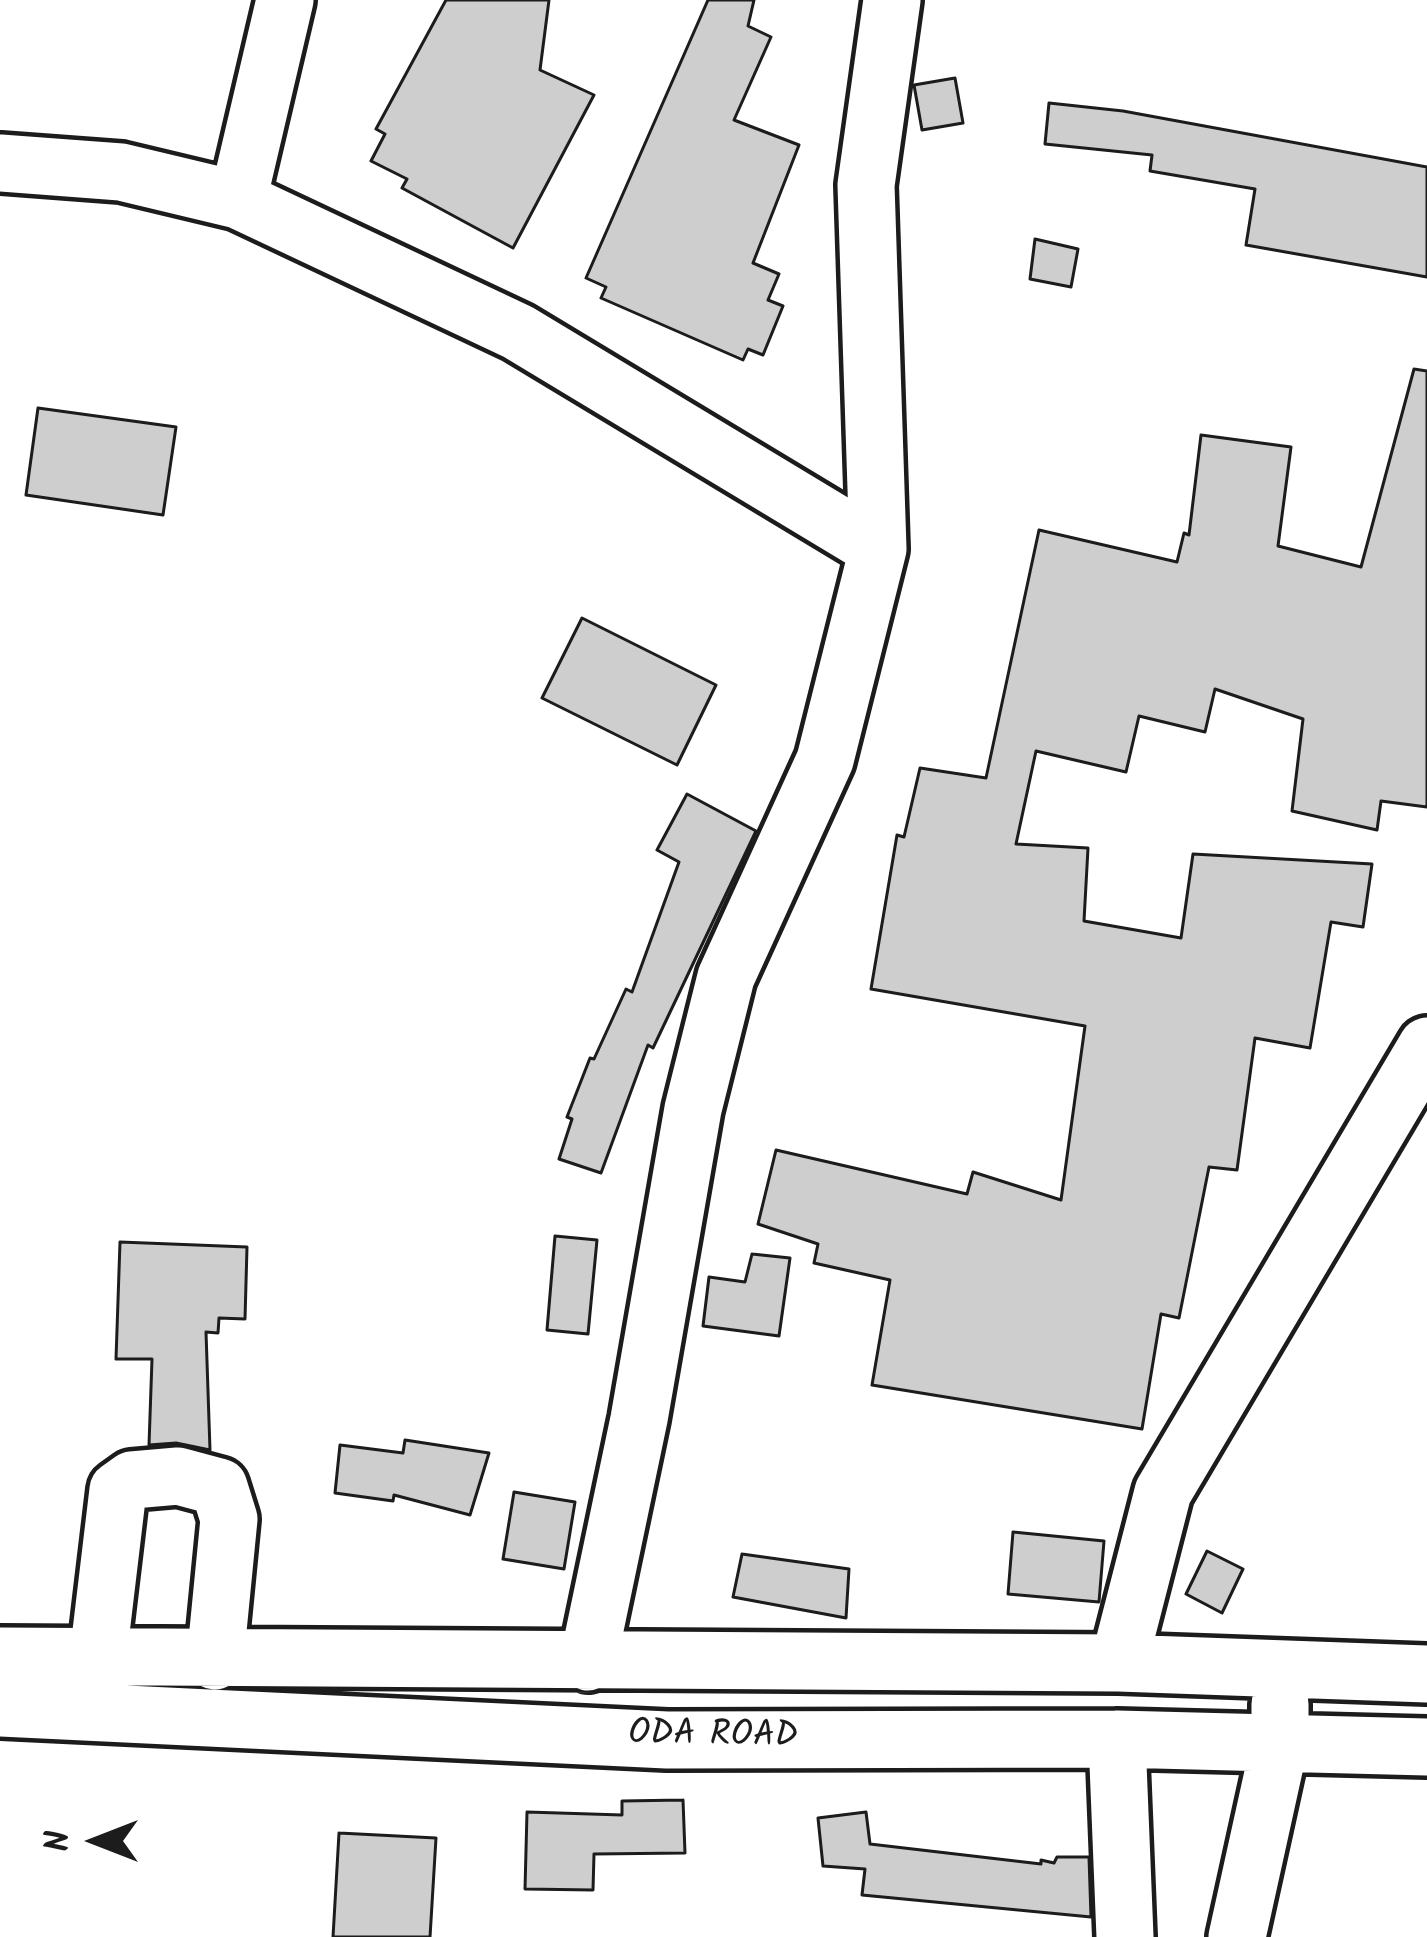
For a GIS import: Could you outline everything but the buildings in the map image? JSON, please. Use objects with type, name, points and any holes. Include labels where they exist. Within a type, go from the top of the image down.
[{"type":"street","points":[[238,200],[285,0]]},
{"type":"street","points":[[588,1662],[639,1419],[692,1109],[726,977],[825,760],[878,549],[866,185],[892,0]]},
{"type":"street","points":[[0,163],[121,172],[238,200],[518,332],[878,549]]},
{"type":"street","points":[[1119,1664],[1163,1492],[1427,1046]]},
{"type":"street","points":[[98,1658],[118,1490],[132,1480],[178,1476],[219,1487],[230,1520],[215,1661]]},
{"type":"street","name":"ODA ROAD","points":[[0,1656],[1119,1664],[1427,1674]]},
{"type":"street","points":[[1237,1937],[1280,1742],[1280,1670]]},
{"type":"street","name":"ODA ROAD","points":[[0,1708],[667,1740],[1117,1739],[1427,1747]]},
{"type":"street","points":[[1117,1739],[1125,1937]]}]
